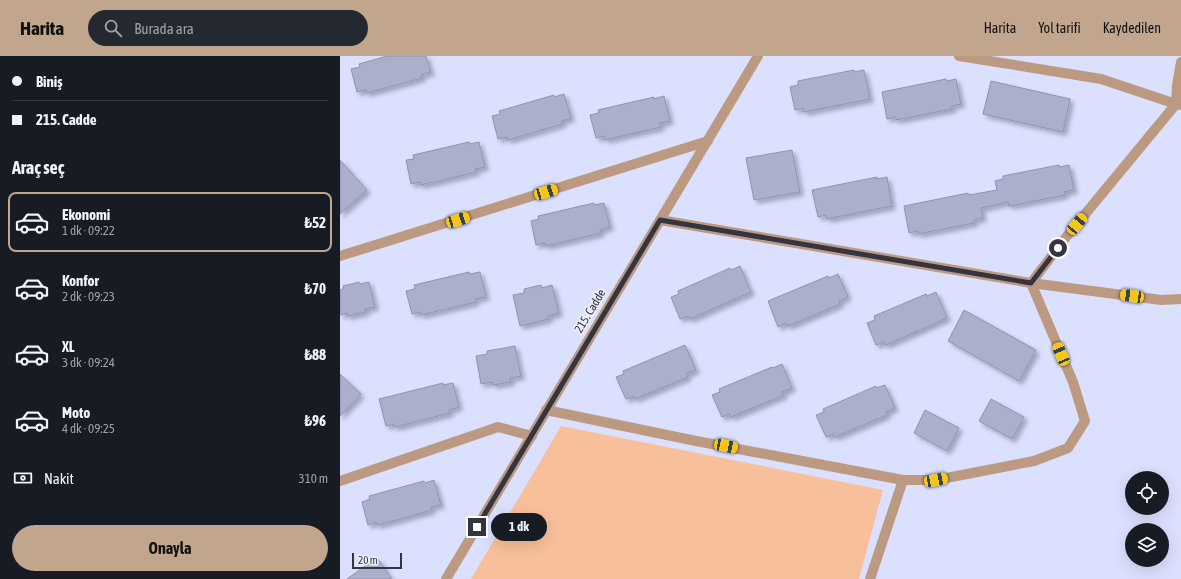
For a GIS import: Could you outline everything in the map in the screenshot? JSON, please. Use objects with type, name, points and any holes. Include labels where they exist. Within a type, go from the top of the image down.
[{"type":"street","name":"215. Cadde","points":[[446,579],[758,56]]},
{"type":"street","points":[[959,56],[1101,79],[1179,104]]},
{"type":"street","points":[[1031,283],[1067,236],[1179,104],[1177,85],[1181,62]]},
{"type":"street","points":[[340,256],[708,141]]},
{"type":"street","points":[[660,220],[1031,283],[1161,300],[1181,299]]},
{"type":"street","points":[[546,410],[696,441],[903,480],[936,480],[1034,462],[1068,448],[1085,421],[1073,382],[1031,283]]},
{"type":"street","points":[[340,480],[498,427],[532,436]]},
{"type":"street","points":[[870,579],[903,480]]},
{"type":"shaded area","points":[[561,426],[883,490],[859,579],[471,579]]},
{"type":"building","points":[[387,56],[426,56],[431,72],[421,75],[422,78],[367,93],[366,90],[357,92],[351,69],[360,67],[359,64]]},
{"type":"building","points":[[854,70],[854,72],[864,70],[870,99],[804,112],[803,108],[795,110],[790,87],[798,85],[798,81]]},
{"type":"building","points":[[946,79],[947,81],[956,79],[961,104],[952,106],[952,109],[896,120],[896,117],[887,119],[882,92]]},
{"type":"building","points":[[991,81],[1070,99],[1063,132],[983,114]]},
{"type":"building","points":[[564,94],[571,118],[562,121],[562,124],[508,140],[507,137],[498,139],[492,116],[500,114],[499,111],[554,95],[554,97]]},
{"type":"building","points":[[664,96],[670,121],[660,123],[661,127],[605,140],[604,136],[596,138],[590,115],[599,113],[598,110]]},
{"type":"building","points":[[469,142],[470,144],[479,142],[485,167],[475,169],[476,172],[439,181],[420,185],[420,182],[411,184],[406,160],[414,159],[413,155]]},
{"type":"building","points":[[792,150],[800,192],[754,200],[746,158]]},
{"type":"building","points":[[340,160],[367,190],[340,214]]},
{"type":"building","points":[[1059,165],[1059,167],[1069,165],[1074,190],[1064,192],[1065,195],[1009,206],[1008,202],[981,208],[983,218],[974,220],[974,223],[918,234],[918,231],[909,233],[904,206],[968,193],[969,195],[997,190],[995,181],[1003,179],[1003,176]]},
{"type":"building","points":[[877,177],[877,179],[887,177],[892,206],[827,219],[826,215],[818,217],[812,190]]},
{"type":"building","points":[[594,203],[594,205],[604,203],[610,227],[600,230],[601,233],[546,246],[545,243],[536,245],[531,221],[539,219],[538,216]]},
{"type":"building","points":[[740,266],[751,292],[690,319],[688,316],[680,319],[671,297],[679,294],[678,291],[730,268],[731,270]]},
{"type":"building","points":[[469,272],[470,274],[480,272],[486,297],[475,299],[476,302],[421,315],[420,312],[412,314],[406,291],[415,289],[414,285]]},
{"type":"building","points":[[838,274],[848,297],[839,301],[840,304],[805,319],[788,326],[786,323],[778,327],[768,301],[828,276],[829,278]]},
{"type":"building","points":[[359,282],[360,284],[369,282],[375,307],[365,309],[366,312],[348,316],[347,313],[340,315],[340,290],[343,289],[343,286]]},
{"type":"building","points":[[541,285],[542,288],[552,285],[559,313],[548,316],[549,319],[520,326],[513,295],[524,293],[524,289]]},
{"type":"building","points":[[936,292],[947,318],[886,345],[884,342],[876,345],[867,323],[875,320],[874,316],[926,294],[927,296]]},
{"type":"building","points":[[964,310],[1036,350],[1019,381],[948,341]]},
{"type":"building","points":[[685,345],[696,370],[686,374],[688,377],[635,399],[634,396],[626,399],[616,377],[624,374],[623,371]]},
{"type":"building","points":[[515,346],[521,376],[510,378],[511,382],[493,385],[492,382],[481,384],[476,356],[487,354],[487,351]]},
{"type":"building","points":[[782,364],[792,388],[782,392],[784,395],[731,417],[730,414],[722,417],[712,395],[720,392],[719,389]]},
{"type":"building","points":[[340,374],[361,394],[340,416]]},
{"type":"building","points":[[443,383],[443,385],[453,383],[459,407],[449,410],[450,413],[395,427],[394,424],[386,426],[379,399]]},
{"type":"building","points":[[885,385],[895,408],[886,412],[887,415],[835,437],[833,434],[826,437],[816,415],[824,412],[823,409],[876,386],[876,388]]},
{"type":"building","points":[[991,399],[1024,417],[1012,439],[979,421]]},
{"type":"building","points":[[925,410],[959,428],[947,451],[914,433]]},
{"type":"building","points":[[434,480],[441,505],[431,507],[432,510],[404,518],[377,525],[376,522],[368,525],[362,502],[370,499],[369,496],[424,481],[425,483]]},
{"type":"building","points":[[378,559],[392,579],[347,579],[369,563],[370,565]]},
{"type":"route","points":[[477,527],[660,220],[1031,283],[1058,248]]}]
